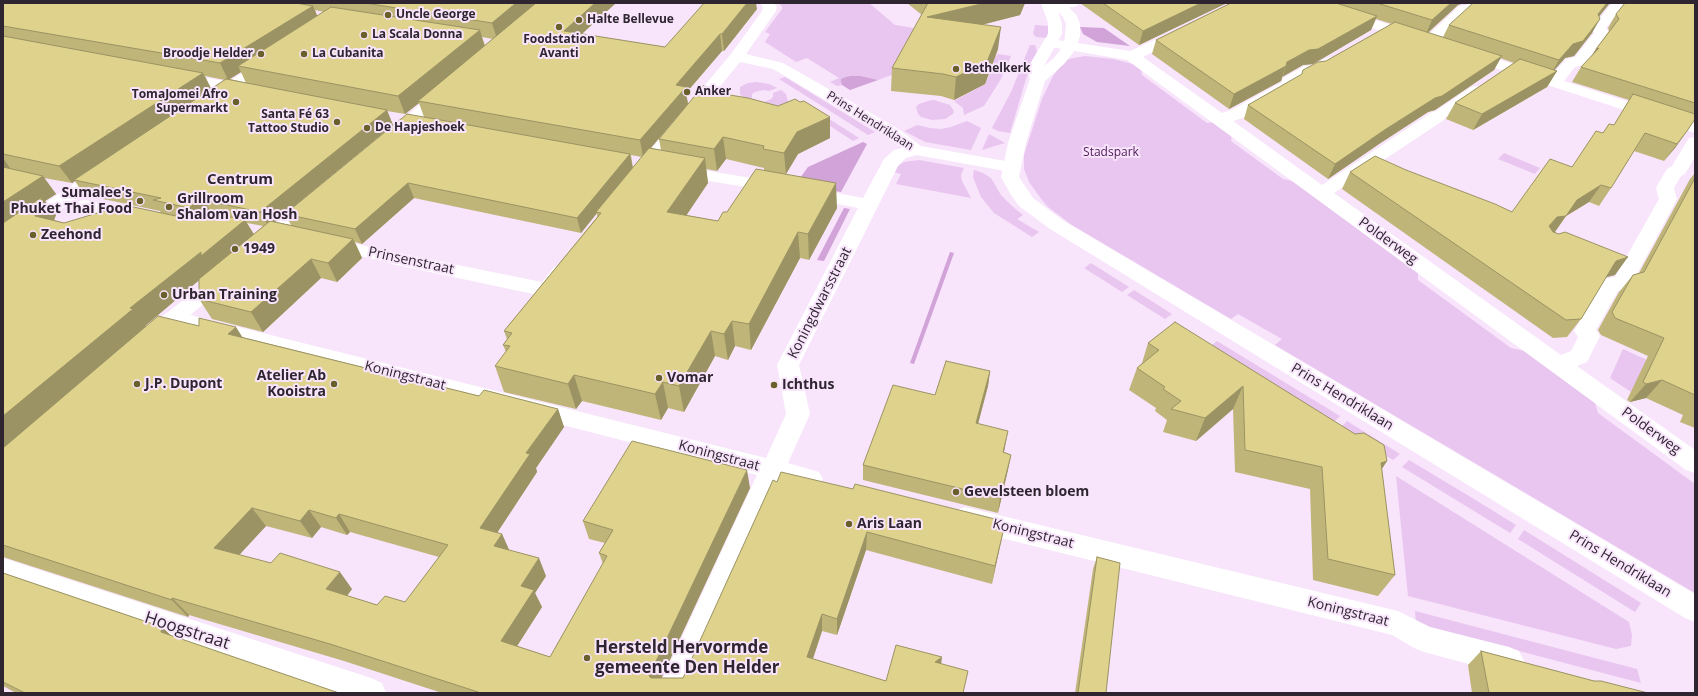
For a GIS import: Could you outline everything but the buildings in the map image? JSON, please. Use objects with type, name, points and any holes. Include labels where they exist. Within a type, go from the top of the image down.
[{"type":"street","points":[[632,184],[639,164],[736,57],[769,11],[770,7],[767,3]]},
{"type":"street","points":[[1308,3],[1380,33],[1436,45],[1464,9],[1470,10],[1477,3]]},
{"type":"street","points":[[1554,83],[1571,62],[1579,62],[1602,32],[1598,29],[1620,3]]},
{"type":"street","points":[[1038,79],[1036,67],[1055,34],[1058,4]]},
{"type":"street","points":[[1038,79],[1059,61],[1071,46],[1073,24],[1070,16],[1058,4]]},
{"type":"street","points":[[1132,56],[1196,25]]},
{"type":"street","name":"Polderweg","points":[[1051,43],[1132,56],[1695,463]]},
{"type":"street","points":[[1458,52],[1504,72],[1554,83],[1695,128]]},
{"type":"street","points":[[1221,119],[1237,114],[1290,84],[1289,81],[1309,69],[1315,70],[1341,55]]},
{"type":"street","points":[[210,100],[276,57]]},
{"type":"street","name":"Prins Hendriklaan","points":[[736,57],[761,61],[778,66],[891,132],[916,150],[1011,167]]},
{"type":"street","points":[[167,75],[249,91]]},
{"type":"street","name":"Prins Hendriklaan","points":[[1038,79],[1011,167],[1010,177],[1020,195],[1036,210],[1057,225],[1695,609]]},
{"type":"street","points":[[1322,193],[1484,85]]},
{"type":"street","points":[[384,142],[451,86]]},
{"type":"street","points":[[393,118],[430,126]]},
{"type":"street","points":[[1559,365],[1579,356],[1589,336],[1586,331],[1611,284],[1622,284],[1668,200],[1665,188],[1674,172],[1687,172],[1695,142]]},
{"type":"street","name":"Koningdwarsstraat","points":[[671,693],[798,414],[788,365],[890,164],[900,154],[916,150]]},
{"type":"street","points":[[3,240],[120,161]]},
{"type":"street","points":[[639,164],[869,205]]},
{"type":"street","points":[[254,251],[324,192]]},
{"type":"street","points":[[68,196],[151,219]]},
{"type":"street","name":"Prinsenstraat","points":[[250,230],[307,239],[547,290],[569,262]]},
{"type":"street","points":[[132,354],[230,271]]},
{"type":"street","name":"Koningstraat","points":[[174,318],[835,485]]},
{"type":"street","name":"Koningstraat","points":[[942,512],[1398,624],[1424,639],[1536,668]]},
{"type":"street","name":"Hoogstraat","points":[[3,570],[371,693]]},
{"type":"green space","points":[[778,3],[869,3],[895,25],[920,29],[897,73],[878,80],[851,76],[841,82],[842,85],[837,86],[830,82],[839,78],[807,58],[796,62],[765,42],[770,34],[765,32],[782,9],[782,6]]},
{"type":"green space","points":[[1035,25],[1049,26],[1047,38],[1036,37],[1033,34]]},
{"type":"green space","points":[[1030,45],[1035,45],[1037,51],[1026,79],[1010,133],[998,131],[992,128],[1011,92]]},
{"type":"green space","points":[[998,54],[1011,56],[1001,79],[984,106],[964,115],[963,108],[954,101],[978,88],[983,79],[987,80],[994,63],[991,60]]},
{"type":"green space","name":"Stadspark","points":[[1085,56],[1113,59],[1133,64],[1141,68],[1142,75],[1207,123],[1215,122],[1232,135],[1231,141],[1283,179],[1298,182],[1418,270],[1418,280],[1511,348],[1529,352],[1594,399],[1598,413],[1695,484],[1695,593],[1275,345],[1282,339],[1238,314],[1231,319],[1072,225],[1048,207],[1029,182],[1024,169],[1024,155],[1042,99],[1053,76],[1063,63],[1069,59]]},
{"type":"green space","points":[[785,77],[875,132],[868,135],[779,79]]},
{"type":"green space","points":[[756,82],[769,84],[777,88],[769,91],[763,90],[755,92],[752,94],[752,98],[746,101],[740,94],[740,87],[748,83]]},
{"type":"green space","points":[[781,90],[786,94],[788,102],[783,107],[756,101],[764,102],[771,99],[773,97],[773,93]]},
{"type":"green space","points":[[934,100],[950,105],[954,111],[953,114],[945,119],[932,120],[921,117],[918,114],[916,107],[919,104]]},
{"type":"green space","points":[[809,106],[859,138],[853,141],[803,108]]},
{"type":"green space","points":[[967,121],[981,128],[971,150],[925,142],[904,131],[917,125],[941,129]]},
{"type":"green space","points":[[989,134],[1005,143],[982,150]]},
{"type":"green space","points":[[1504,153],[1540,168],[1535,174],[1498,159]]},
{"type":"green space","points":[[919,160],[964,168],[961,175],[962,181],[971,198],[896,184],[901,174],[894,172],[896,167],[904,162]]},
{"type":"green space","points":[[974,170],[991,178],[1001,195],[1023,215],[1017,219],[1039,232],[1032,237],[994,213],[981,197],[973,177]]},
{"type":"green space","points":[[1091,263],[1129,287],[1122,292],[1084,268]]},
{"type":"green space","points":[[1134,290],[1172,314],[1165,319],[1127,295]]},
{"type":"green space","points":[[1217,341],[1340,416],[1333,423],[1211,346]]},
{"type":"green space","points":[[1623,349],[1647,360],[1631,392],[1610,378]]},
{"type":"green space","points":[[1347,421],[1400,454],[1393,460],[1340,428]]},
{"type":"green space","points":[[1409,460],[1516,525],[1510,533],[1402,467]]},
{"type":"green space","points":[[1396,476],[1629,622],[1632,635],[1631,646],[1616,649],[1408,596]]},
{"type":"green space","points":[[1524,530],[1641,603],[1635,612],[1518,539]]},
{"type":"green space","points":[[1415,611],[1637,669],[1641,683],[1416,624]]},
{"type":"shaded area","points":[[1080,27],[1104,28],[1130,46],[1097,42],[1083,34]]},
{"type":"shaded area","points":[[851,76],[860,76],[878,80],[850,90],[842,85],[841,79]]},
{"type":"shaded area","points":[[863,142],[867,144],[841,192],[795,185],[808,167]]},
{"type":"shaded area","points":[[844,208],[850,209],[824,261],[817,260]]},
{"type":"shaded area","points":[[950,252],[954,253],[914,364],[910,363]]},
{"type":"place","name":"Uncle George","points":[[388,15]]},
{"type":"place","name":"Halte Bellevue","points":[[579,20]]},
{"type":"place","name":"Foodstation Avanti","points":[[559,27]]},
{"type":"place","name":"La Scala Donna","points":[[364,35]]},
{"type":"place","name":"Broodje Helder","points":[[261,54]]},
{"type":"place","name":"La Cubanita","points":[[304,54]]},
{"type":"place","name":"Bethelkerk","points":[[956,69]]},
{"type":"place","name":"Anker","points":[[687,92]]},
{"type":"place","name":"TomaJomei Afro Supermarkt","points":[[236,102]]},
{"type":"place","name":"Santa Fé 63 Tattoo Studio","points":[[337,122]]},
{"type":"place","name":"De Hapjeshoek","points":[[367,128]]},
{"type":"place","name":"Sumalee's Phuket Thai Food","points":[[140,201]]},
{"type":"place","name":"Grillroom Shalom van Hosh","points":[[169,207]]},
{"type":"place","name":"Zeehond","points":[[33,235]]},
{"type":"place","name":"1949","points":[[235,249]]},
{"type":"place","name":"Urban Training","points":[[164,295]]},
{"type":"place","name":"Vomar","points":[[659,378]]},
{"type":"place","name":"J.P. Dupont","points":[[137,384]]},
{"type":"place","name":"Atelier Ab Kooistra","points":[[334,384]]},
{"type":"place","name":"Ichthus","points":[[774,385]]},
{"type":"place","name":"Gevelsteen bloem","points":[[956,492]]},
{"type":"place","name":"Aris Laan","points":[[849,524]]},
{"type":"place","name":"Hersteld Hervormde gemeente Den Helder","points":[[587,658]]},
{"type":"district","name":"Centrum","points":[[240,180]]}]
